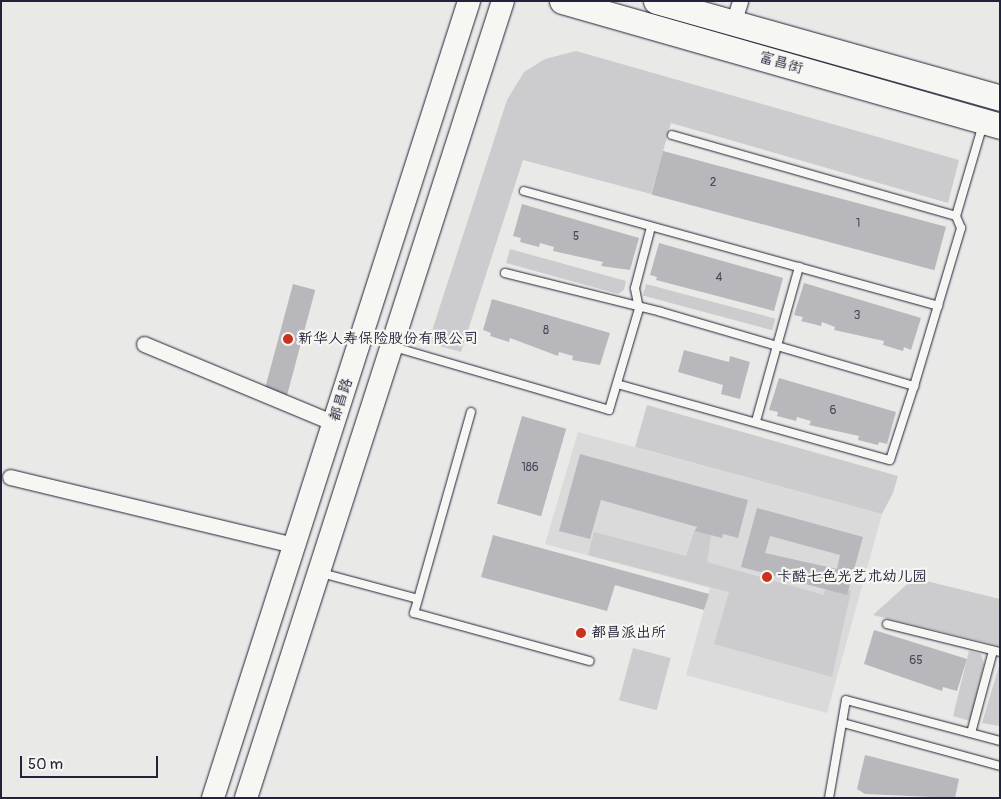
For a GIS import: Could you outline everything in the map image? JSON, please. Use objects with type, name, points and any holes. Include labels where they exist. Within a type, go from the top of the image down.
[{"type":"main road","name":"都昌路","points":[[213,798],[469,1]]},
{"type":"main road","points":[[246,798],[503,1]]},
{"type":"main road","name":"富昌街","points":[[562,1],[992,123]]},
{"type":"main road","name":"富昌街","points":[[656,1],[736,12],[1000,98]]},
{"type":"street","points":[[144,344],[334,423]]},
{"type":"street","points":[[10,476],[294,545]]},
{"type":"lane","points":[[617,384],[756,421],[890,460],[961,228],[956,216],[992,123]]},
{"type":"lane","points":[[672,135],[956,216]]},
{"type":"lane","points":[[524,191],[938,306]]},
{"type":"lane","points":[[392,346],[609,410],[638,309],[635,288],[651,227]]},
{"type":"lane","points":[[756,421],[799,268]]},
{"type":"lane","points":[[504,272],[638,309],[661,312],[914,386]]},
{"type":"lane","points":[[471,412],[414,613],[590,661]]},
{"type":"lane","points":[[319,572],[418,599]]},
{"type":"lane","points":[[887,624],[996,651],[971,733]]},
{"type":"lane","points":[[829,798],[846,700],[1000,741]]},
{"type":"lane","points":[[843,724],[1000,766]]},
{"type":"shaded area","points":[[576,51],[959,160],[948,203],[671,123],[651,194],[523,160],[461,352],[428,343],[507,100],[524,72],[545,59]]},
{"type":"shaded area","points":[[510,249],[626,281],[624,290],[618,294],[506,263]]},
{"type":"shaded area","points":[[646,284],[775,319],[772,330],[643,296]]},
{"type":"shaded area","points":[[647,405],[898,476],[893,493],[882,514],[635,447]]},
{"type":"shaded area","name":"卡酷七色光艺术幼儿园","points":[[578,432],[882,514],[827,713],[686,675],[710,588],[545,544]]},
{"type":"shaded area","points":[[695,529],[711,535],[707,562],[824,595],[827,583],[851,591],[832,677],[714,644],[729,592],[588,555],[594,532],[686,556]]},
{"type":"shaded area","points":[[914,578],[1000,599],[1000,646],[873,615]]},
{"type":"shaded area","points":[[633,648],[671,658],[657,710],[619,700]]},
{"type":"shaded area","points":[[969,651],[981,654],[984,664],[970,721],[953,716]]},
{"type":"shaded area","points":[[1000,663],[1000,723],[999,726],[982,723]]},
{"type":"building","points":[[663,151],[946,227],[934,270],[651,194]]},
{"type":"building","points":[[522,204],[639,238],[630,270],[601,266],[603,262],[553,251],[554,247],[540,243],[539,247],[520,242],[521,238],[513,236]]},
{"type":"building","points":[[659,243],[783,278],[774,311],[656,280],[657,277],[650,275]]},
{"type":"building","points":[[804,283],[921,318],[911,350],[904,347],[903,351],[883,345],[884,341],[834,330],[835,327],[822,322],[821,326],[801,321],[803,317],[794,315]]},
{"type":"building","name":"新华人寿保险股份有限公司","points":[[293,284],[315,290],[287,395],[265,389]]},
{"type":"building","points":[[492,299],[610,333],[600,365],[572,360],[573,356],[559,352],[558,356],[510,338],[509,342],[490,336],[491,333],[483,330]]},
{"type":"building","points":[[684,350],[729,362],[730,356],[750,362],[740,399],[721,394],[723,385],[678,372]]},
{"type":"building","points":[[779,378],[896,412],[887,444],[879,442],[878,445],[858,440],[859,436],[809,425],[811,421],[797,417],[796,421],[777,416],[778,412],[769,410]]},
{"type":"building","points":[[522,416],[566,429],[541,516],[497,503]]},
{"type":"building","points":[[580,454],[748,500],[738,538],[723,534],[722,538],[695,531],[697,527],[601,500],[590,539],[559,531]]},
{"type":"building","points":[[757,508],[863,537],[847,595],[741,567]],"holes":[[[770,536],[840,555],[837,569],[765,553]]]},
{"type":"building","points":[[493,535],[709,594],[704,610],[615,585],[607,611],[481,577]]},
{"type":"building","points":[[874,630],[967,659],[957,691],[943,687],[942,691],[864,664]]},
{"type":"building","points":[[865,755],[959,779],[955,798],[865,794],[857,789]]},
{"type":"place","name":"新华人寿保险股份有限公司","points":[[288,339]]},
{"type":"place","name":"卡酷七色光艺术幼儿园","points":[[767,577]]},
{"type":"place","name":"都昌派出所","points":[[581,633]]}]
